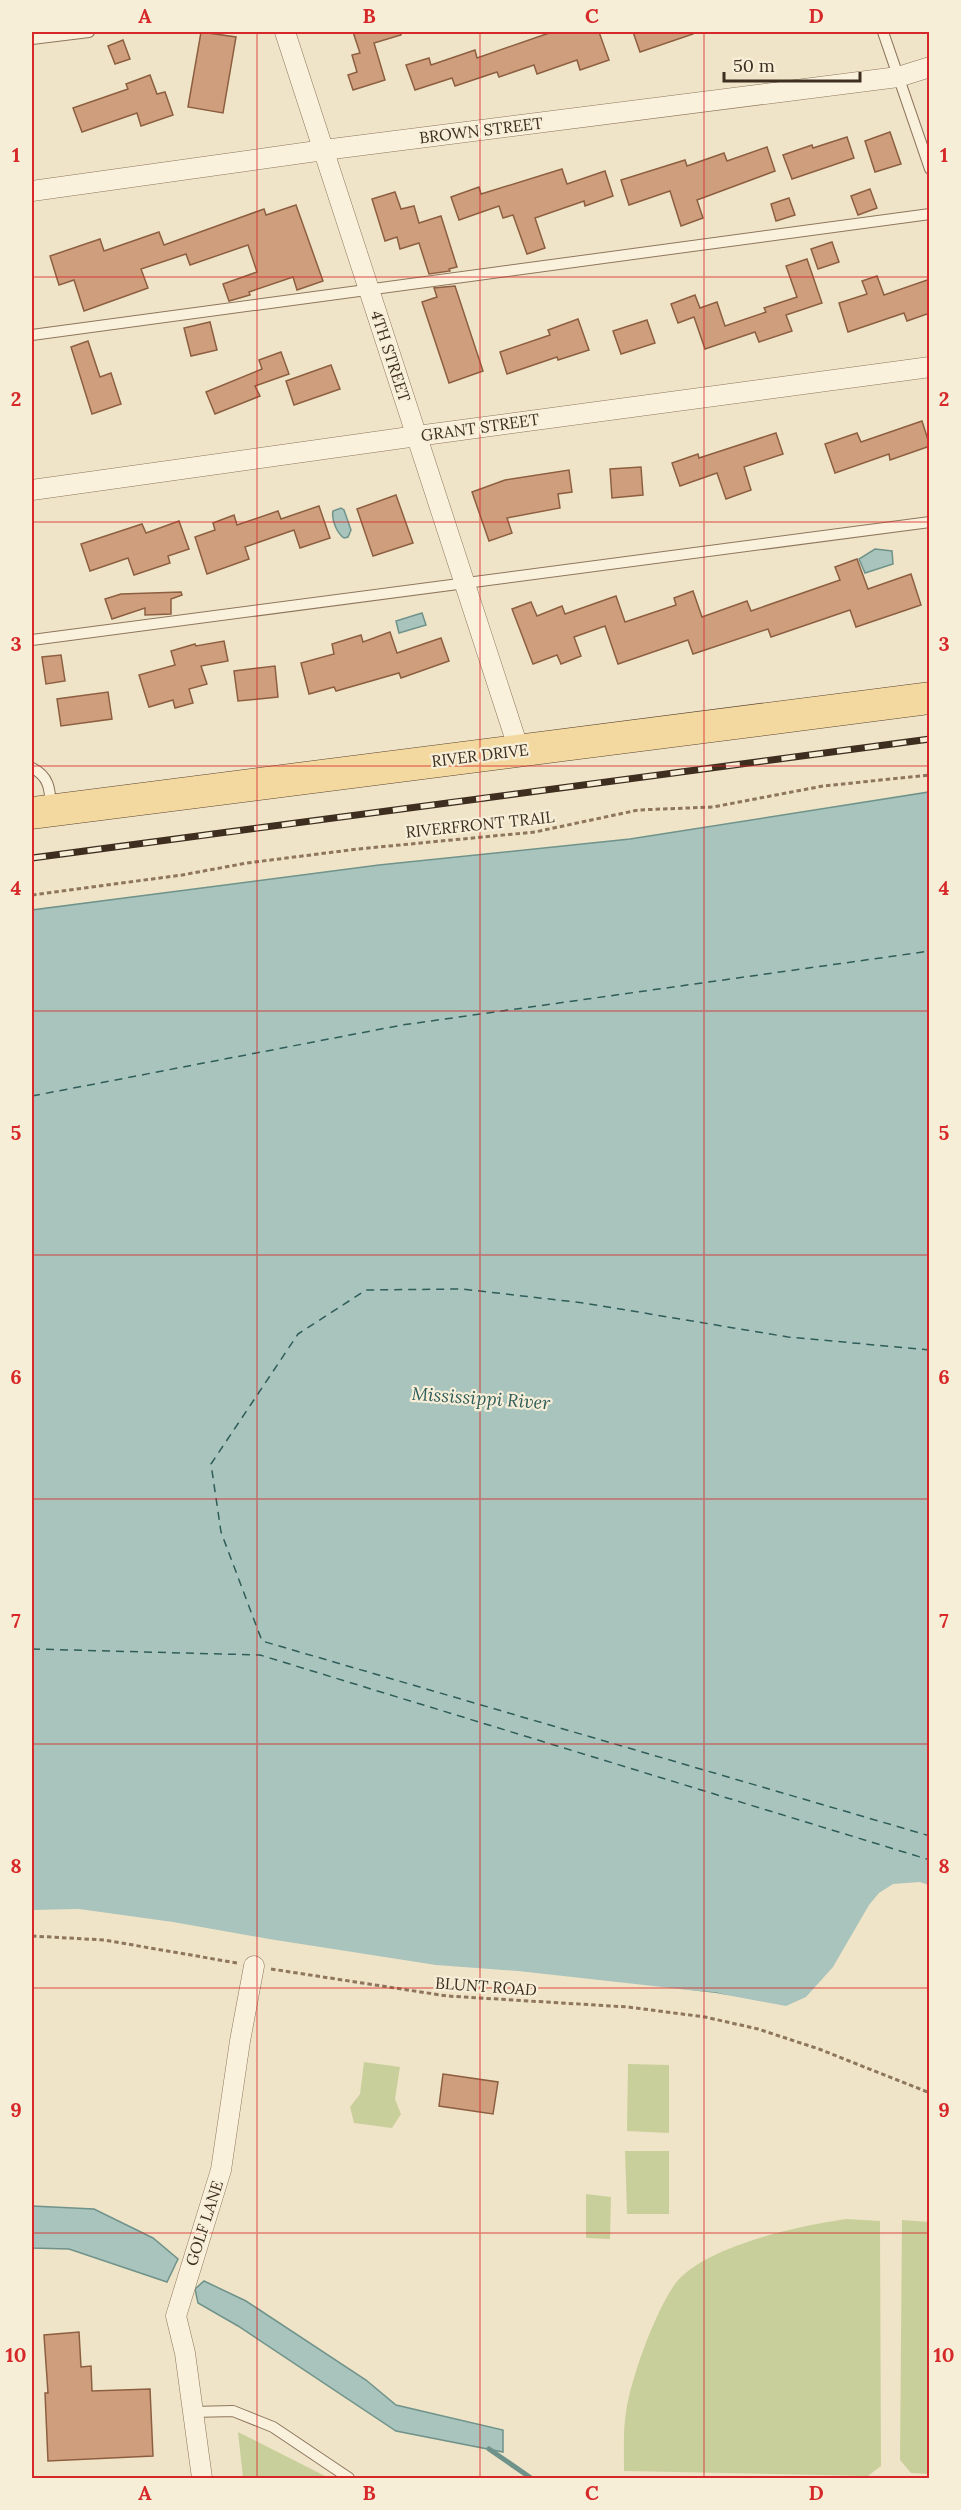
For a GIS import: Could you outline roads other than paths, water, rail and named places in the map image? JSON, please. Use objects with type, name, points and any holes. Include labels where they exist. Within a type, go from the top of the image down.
[{"type":"main road","name":"RIVER DRIVE","points":[[41,812],[930,698]]},
{"type":"street","name":"4TH STREET","points":[[285,32],[519,750]]},
{"type":"street","name":"BROWN STREET","points":[[32,190],[324,150],[898,77],[930,67]]},
{"type":"street","name":"GRANT STREET","points":[[32,490],[930,368]]},
{"type":"street","name":"GOLF LANE","points":[[202,2478],[185,2353],[176,2316],[221,2170],[240,2041],[254,1966]]},
{"type":"lane","points":[[32,39],[89,32]]},
{"type":"lane","points":[[883,32],[930,169]]},
{"type":"lane","points":[[32,335],[930,214]]},
{"type":"lane","points":[[32,640],[930,522]]},
{"type":"lane","points":[[32,768],[40,772],[50,784],[41,812]]},
{"type":"lane","points":[[193,2412],[233,2411],[273,2427],[349,2478]]},
{"type":"water","points":[[341,508],[344,510],[351,530],[348,537],[344,538],[337,530],[333,519],[333,511]]},
{"type":"water","points":[[875,549],[892,551],[893,564],[865,573],[859,559]]},
{"type":"water","points":[[422,613],[426,625],[399,633],[396,621]]},
{"type":"water","name":"Mississippi River","points":[[929,792],[929,1891],[912,1886],[879,1900],[821,1994],[785,2011],[716,1993],[425,1970],[77,1911],[32,1911],[32,910],[379,865],[630,839]]},
{"type":"water","points":[[32,2206],[94,2209],[153,2238],[178,2259],[167,2282],[69,2249],[32,2248]]},
{"type":"water","points":[[204,2281],[246,2301],[366,2380],[396,2405],[503,2430],[503,2452],[396,2431],[238,2326],[198,2303],[195,2289]]},
{"type":"waterway","points":[[489,2449],[531,2478]]},
{"type":"railway","points":[[32,858],[930,739]]}]
